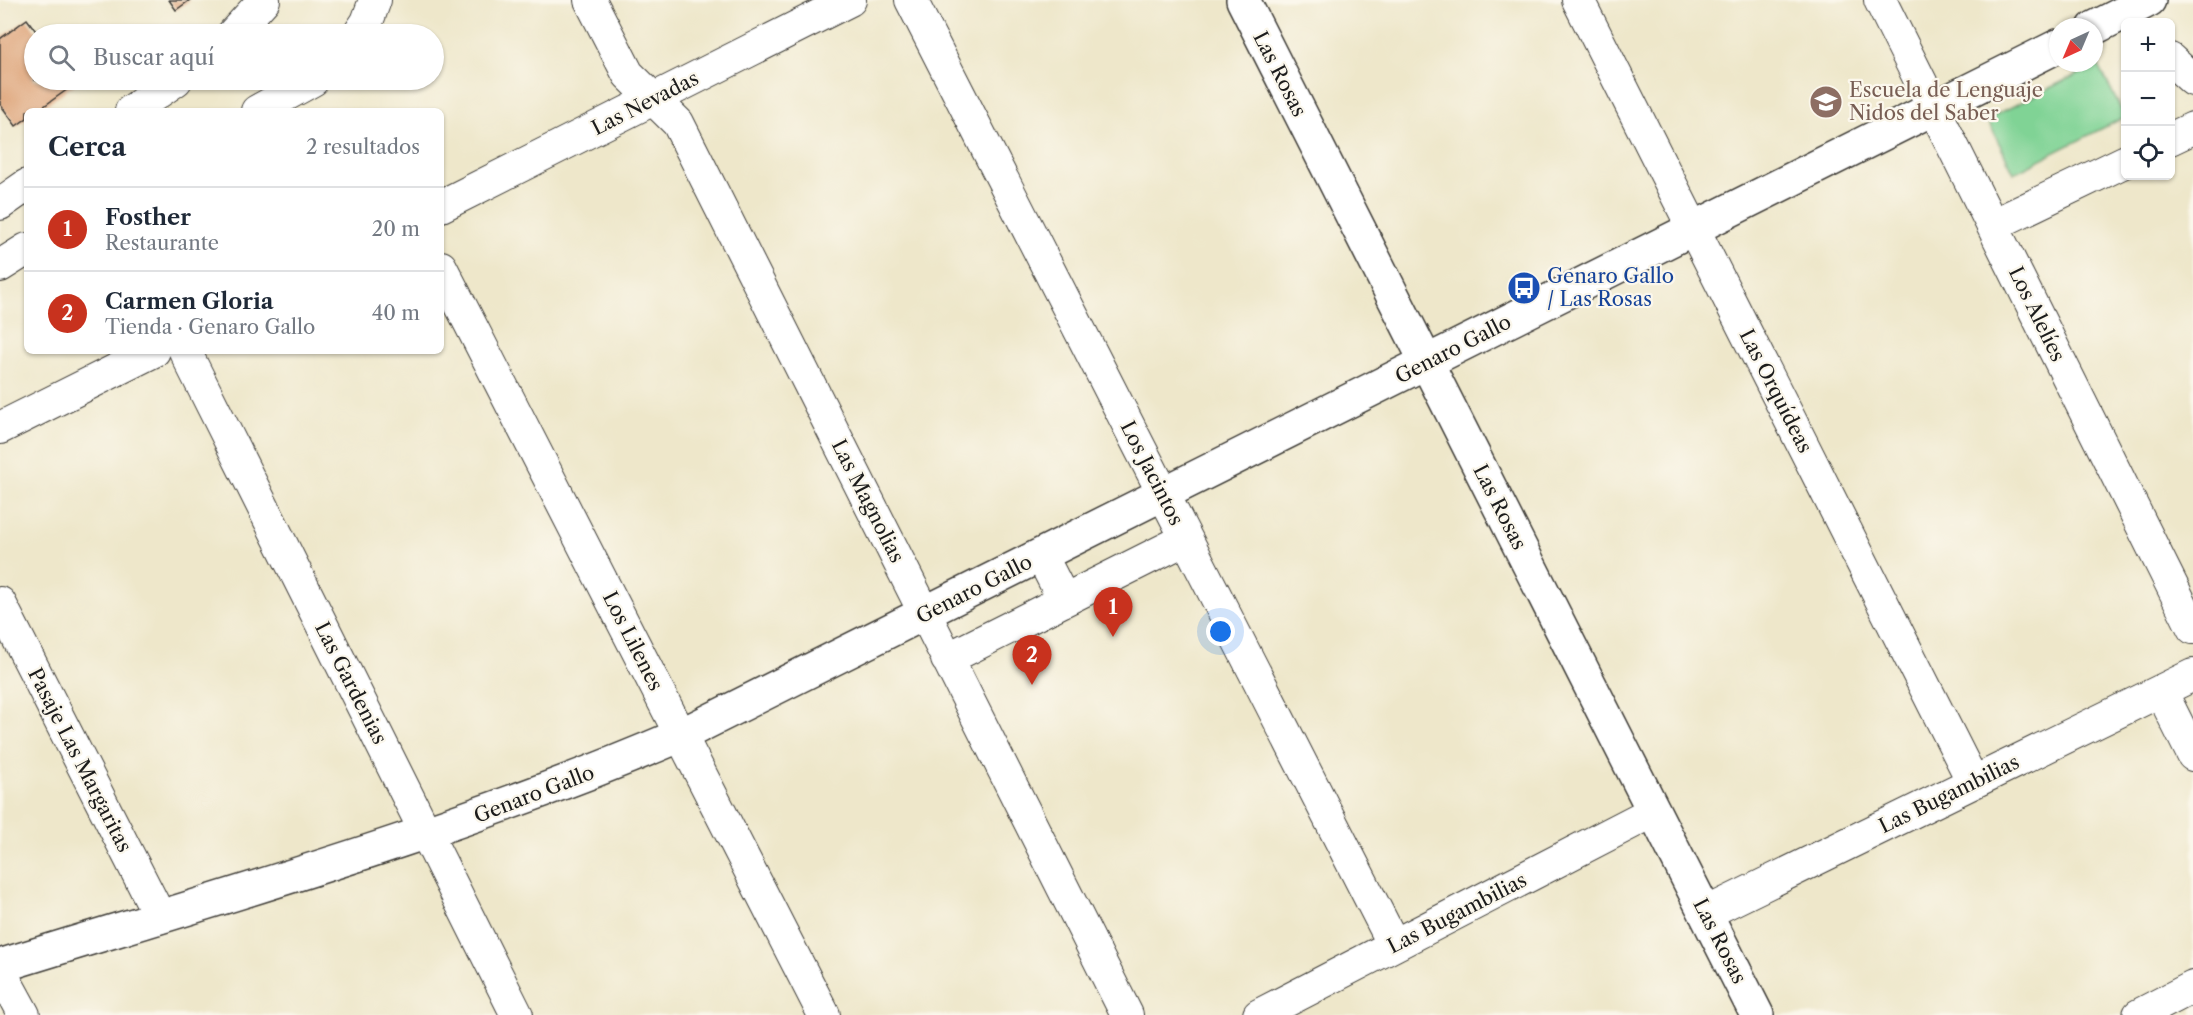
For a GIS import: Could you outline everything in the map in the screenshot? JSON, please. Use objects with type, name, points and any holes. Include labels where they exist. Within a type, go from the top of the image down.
[{"type":"street","points":[[242,24],[264,0]]},
{"type":"street","points":[[366,24],[375,0]]},
{"type":"street","name":"Las Magnolias","points":[[590,0],[628,74],[678,123],[1127,1015]]},
{"type":"street","name":"Las Nevadas","points":[[444,204],[850,0]]},
{"type":"street","name":"Los Jacintos","points":[[911,0],[1394,945]]},
{"type":"street","name":"Las Rosas","points":[[1243,0],[1757,1015]]},
{"type":"street","name":"Las Orquídeas","points":[[1578,0],[1973,782]]},
{"type":"street","name":"Los Alelíes","points":[[1880,0],[2193,628]]},
{"type":"street","points":[[2103,23],[2128,9]]},
{"type":"street","name":"Genaro Gallo","points":[[0,966],[426,833],[560,785],[681,735],[2049,50]]},
{"type":"street","points":[[2175,64],[2193,80]]},
{"type":"street","points":[[135,108],[161,90]]},
{"type":"street","points":[[262,108],[295,90]]},
{"type":"street","points":[[2175,137],[2193,128]]},
{"type":"street","points":[[1993,225],[2121,163]]},
{"type":"street","points":[[0,204],[24,187]]},
{"type":"street","points":[[0,266],[24,251]]},
{"type":"street","name":"Los Lilenes","points":[[444,273],[824,1015]]},
{"type":"street","points":[[0,428],[148,354]]},
{"type":"street","name":"Las Gardenias","points":[[186,354],[517,1015]]},
{"type":"street","points":[[947,659],[1186,538]]},
{"type":"street","name":"Genaro Gallo","points":[[1041,555],[1064,600]]},
{"type":"street","name":"Pasaje Las Margaritas","points":[[0,603],[160,917]]},
{"type":"street","name":"Las Bugambilias","points":[[1706,913],[2193,675]]},
{"type":"street","points":[[2161,691],[2193,754]]},
{"type":"street","name":"Las Bugambilias","points":[[1259,1015],[1654,811]]},
{"type":"street","points":[[0,972],[24,1015]]},
{"type":"street","points":[[2139,1015],[2193,987]]},
{"type":"green space","points":[[2082,72],[2102,72],[2121,109],[2121,119],[2014,173],[1987,119]]},
{"type":"building","points":[[169,0],[190,0],[176,10]]},
{"type":"building","points":[[27,19],[31,24],[24,24],[24,90],[67,90],[41,108],[24,108],[24,120],[16,126],[0,104],[0,39]]},
{"type":"place","name":"Escuela de Lenguaje Nidos del Saber","points":[[1826,102]]},
{"type":"place","name":"Genaro Gallo / Las Rosas","points":[[1524,288]]},
{"type":"place","name":"Fosther","points":[[1113,637]]},
{"type":"place","name":"Carmen Gloria","points":[[1032,685]]}]
